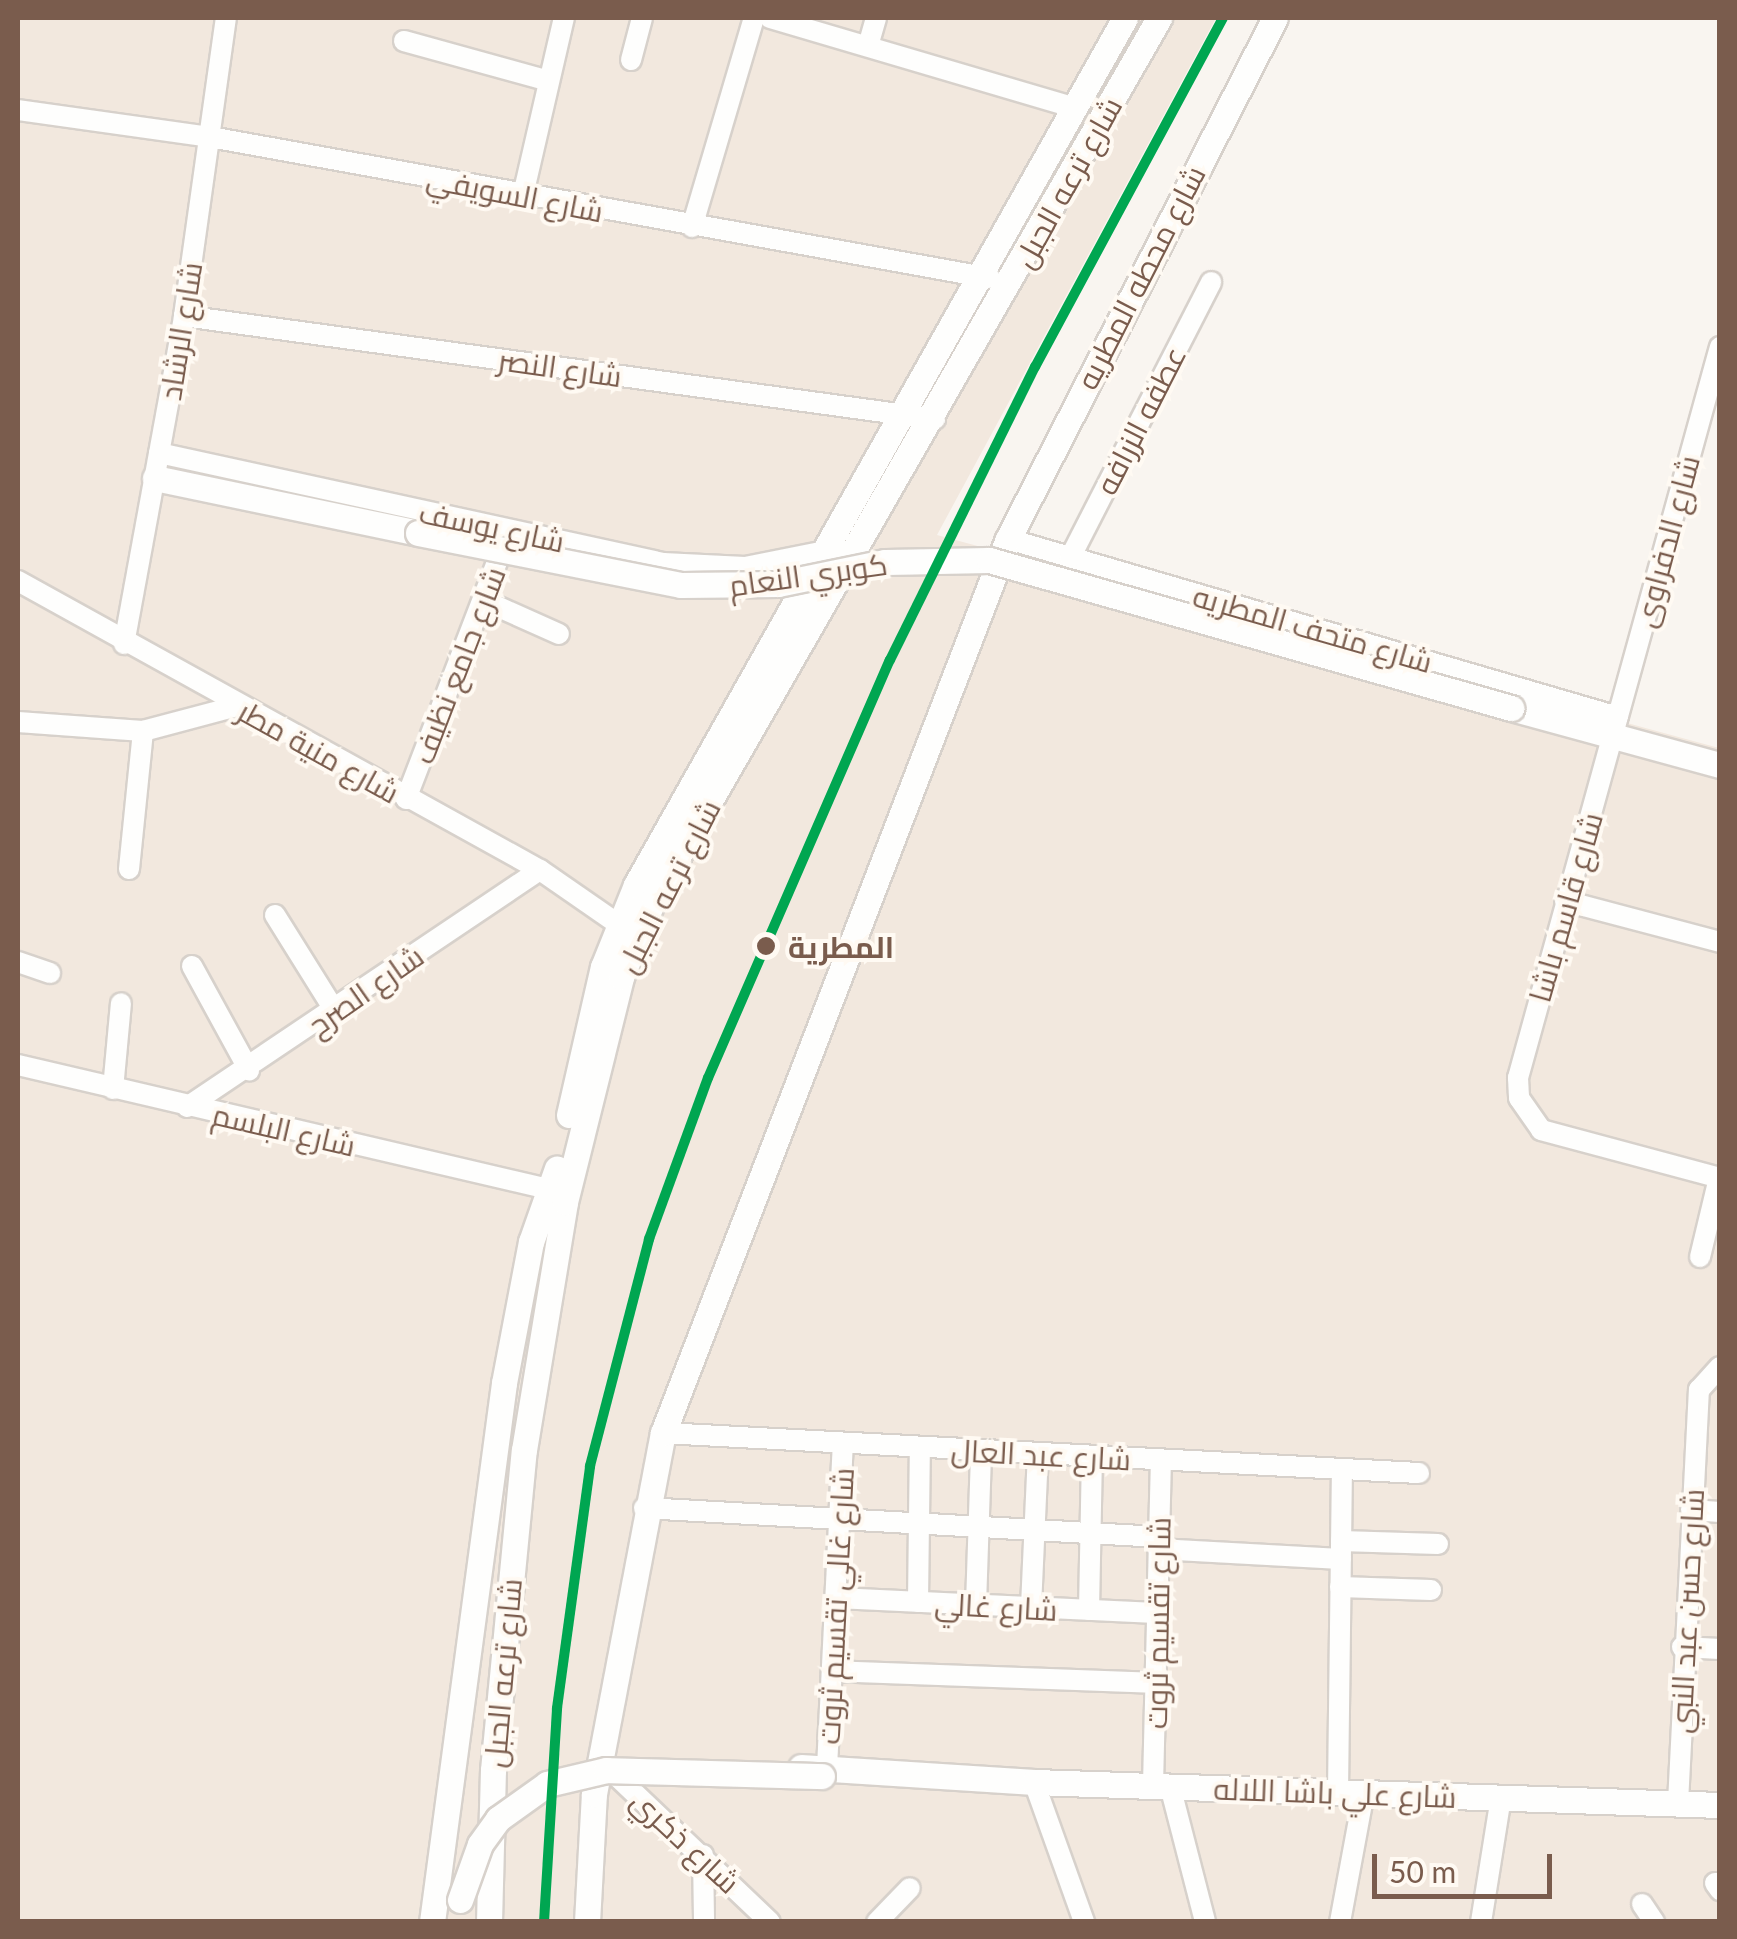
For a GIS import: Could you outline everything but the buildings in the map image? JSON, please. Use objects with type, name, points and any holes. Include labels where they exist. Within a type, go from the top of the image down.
[{"type":"street","name":"شارع الرشاد","points":[[124,644],[184,316],[226,18]]},
{"type":"street","points":[[523,196],[564,18]]},
{"type":"street","points":[[631,60],[642,18]]},
{"type":"street","points":[[692,227],[754,18]]},
{"type":"street","points":[[770,18],[1076,108]]},
{"type":"street","points":[[868,46],[876,18]]},
{"type":"street","name":"شارع ترعه الجبل","points":[[432,1922],[504,1383],[532,1242],[552,1190],[618,924],[984,277],[1124,18]]},
{"type":"street","name":"شارع ترعه الجبل","points":[[489,1922],[493,1770],[524,1450],[566,1202],[620,977],[654,898],[935,418],[1159,18]]},
{"type":"street","name":"شارع محطه المطريه","points":[[587,1922],[601,1762],[644,1508],[663,1433],[1008,538],[1275,18]]},
{"type":"street","points":[[404,40],[549,81]]},
{"type":"street","name":"شارع السويفي","points":[[18,110],[210,136],[692,227],[1012,281]]},
{"type":"street","name":"عطفه الزرافه","points":[[1070,558],[1211,282]]},
{"type":"street","name":"شارع النصر","points":[[184,316],[935,418]]},
{"type":"street","name":"شارع الدفراوى","points":[[1615,726],[1718,357]]},
{"type":"street","name":"شارع يوسف","points":[[159,452],[510,531],[704,567],[786,562],[826,551]]},
{"type":"street","name":"كوبري النعام","points":[[154,478],[681,585],[778,584],[885,562],[989,560],[1512,708]]},
{"type":"street","name":"شارع جامع نظيف","points":[[406,799],[510,531]]},
{"type":"street","name":"شارع متحف المطريه","points":[[1008,538],[1615,726],[1720,764]]},
{"type":"street","name":"شارع منية مطر","points":[[18,581],[124,644],[540,870],[618,924]]},
{"type":"street","points":[[483,600],[559,634]]},
{"type":"street","points":[[18,722],[143,731],[237,706]]},
{"type":"street","name":"شارع متحف المطريه","points":[[1512,708],[1615,726]]},
{"type":"street","name":"شارع قاسم باشا","points":[[1615,726],[1518,1078],[1523,1107],[1541,1130],[1719,1178]]},
{"type":"street","points":[[129,869],[143,731]]},
{"type":"street","name":"شارع الصرح","points":[[187,1107],[249,1070],[540,870]]},
{"type":"street","points":[[1566,901],[1720,942]]},
{"type":"street","points":[[274,915],[335,1011]]},
{"type":"street","points":[[18,962],[50,972]]},
{"type":"street","points":[[192,966],[249,1070]]},
{"type":"street","points":[[113,1089],[120,1002]]},
{"type":"street","name":"شارع البلسم","points":[[18,1064],[187,1107],[552,1190]]},
{"type":"street","points":[[1700,1257],[1719,1178]]},
{"type":"street","name":"شارع حسن عبد النبي","points":[[1678,1804],[1682,1647],[1698,1390],[1720,1367]]},
{"type":"street","name":"شارع عبد العال","points":[[663,1433],[1419,1473]]},
{"type":"street","name":"شارع غالي تقسيم ثروت","points":[[824,1772],[843,1444]]},
{"type":"street","points":[[918,1602],[920,1448]]},
{"type":"street","points":[[976,1604],[981,1452]]},
{"type":"street","points":[[1031,1607],[1038,1454]]},
{"type":"street","points":[[1088,1610],[1092,1457]]},
{"type":"street","name":"شارع تقسيم ثروت","points":[[1160,1460],[1156,1683],[1162,1786],[1204,1921]]},
{"type":"street","points":[[1338,1792],[1342,1469]]},
{"type":"street","points":[[644,1508],[1089,1533],[1158,1543],[1341,1550],[1438,1544]]},
{"type":"street","points":[[1690,1510],[1720,1512]]},
{"type":"street","points":[[1340,1587],[1430,1590]]},
{"type":"street","name":"شارع غالي","points":[[836,1598],[1157,1613]]},
{"type":"street","points":[[1682,1647],[1720,1649]]},
{"type":"street","points":[[832,1671],[1156,1683]]},
{"type":"street","name":"شارع علي باشا اللاله","points":[[601,1762],[1034,1782],[1720,1805]]},
{"type":"street","name":"شارع ذكري","points":[[601,1762],[770,1922]]},
{"type":"street","name":"شارع علي باشا اللاله","points":[[458,1911],[480,1844],[498,1818],[546,1784],[606,1770],[824,1772]]},
{"type":"street","points":[[1034,1782],[1084,1922]]},
{"type":"street","points":[[1340,1922],[1364,1792]]},
{"type":"street","points":[[1481,1922],[1501,1797]]},
{"type":"street","points":[[703,1855],[704,1922]]},
{"type":"street","points":[[877,1922],[910,1888]]},
{"type":"shaded area","points":[[18,18],[1216,18],[937,535],[1719,748],[1719,1921],[18,1921]]},
{"type":"transit line","points":[[544,1922],[557,1708],[590,1466],[649,1239],[708,1078],[890,660],[1035,367],[1223,18]]},
{"type":"place","name":"المطرية","points":[[766,946]]}]
